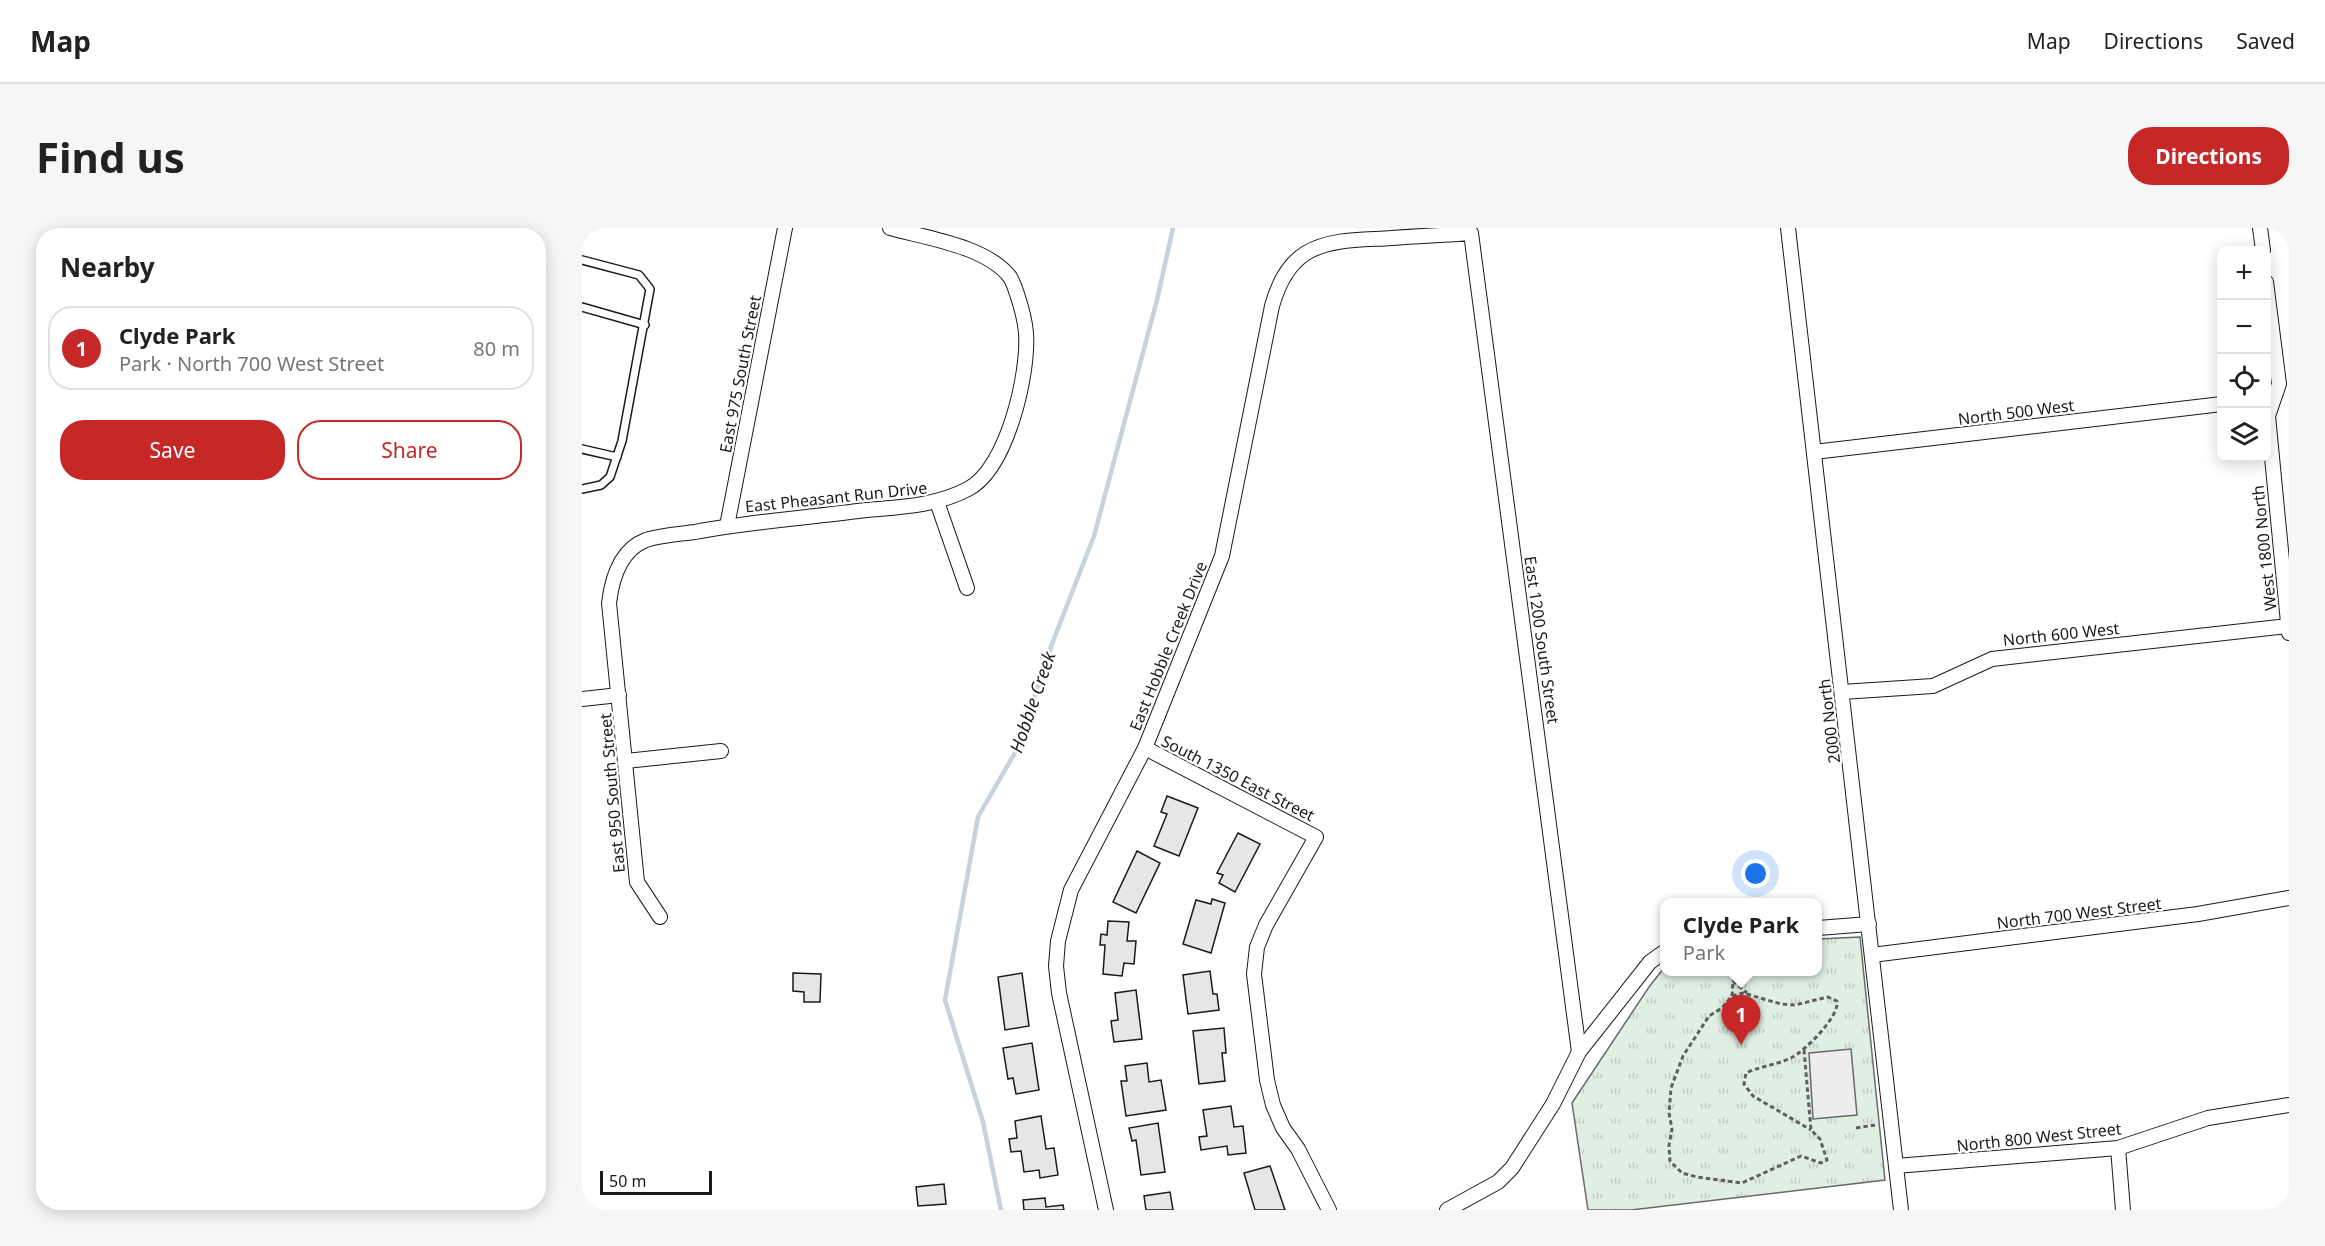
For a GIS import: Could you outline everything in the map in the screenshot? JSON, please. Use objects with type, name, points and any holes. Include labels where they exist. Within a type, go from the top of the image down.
[{"type":"street","name":"East 975 South Street","points":[[727,526],[785,228]]},
{"type":"street","name":"East Pheasant Run Drive","points":[[619,695],[609,603],[612,580],[619,565],[632,549],[646,540],[727,526],[937,502],[970,488],[990,469],[1005,442],[1016,408],[1025,366],[1026,333],[1022,309],[1011,278],[994,261],[970,250],[890,228]]},
{"type":"street","name":"2000 North","points":[[1788,228],[1901,1210]]},
{"type":"street","points":[[2260,228],[2262,246]]},
{"type":"street","name":"East Hobble Creek Drive","points":[[1106,1210],[1059,993],[1056,966],[1058,940],[1071,890],[1145,748],[1222,556],[1272,306],[1278,286],[1289,268],[1305,254],[1325,244],[1471,233]]},
{"type":"street","name":"East 1200 South Street","points":[[1471,233],[1580,1052]]},
{"type":"street","name":"West 1800 North","points":[[2269,300],[2284,383],[2271,397]]},
{"type":"street","name":"North 500 West","points":[[1814,452],[2217,405]]},
{"type":"street","name":"West 1800 North","points":[[2269,408],[2288,630]]},
{"type":"street","points":[[937,502],[967,588]]},
{"type":"street","name":"North 600 West","points":[[1842,692],[1933,686],[1992,659],[2288,630]]},
{"type":"street","points":[[582,699],[619,695]]},
{"type":"street","name":"East 950 South Street","points":[[619,695],[637,882],[660,917]]},
{"type":"street","name":"South 1350 East Street","points":[[1145,748],[1316,837],[1266,925],[1257,947],[1254,974],[1267,1080],[1273,1105],[1283,1128],[1298,1149],[1329,1210]]},
{"type":"street","points":[[626,761],[720,751]]},
{"type":"street","name":"North 700 West Street","points":[[1872,955],[2198,914],[2289,898]]},
{"type":"street","points":[[1822,928],[1869,924]]},
{"type":"street","points":[[1447,1210],[1498,1182],[1512,1168],[1558,1096],[1580,1052],[1650,962],[1660,955]]},
{"type":"street","name":"North 800 West Street","points":[[1896,1166],[2118,1148],[2208,1118],[2289,1106]]},
{"type":"street","points":[[2118,1148],[2123,1210]]},
{"type":"lane","points":[[582,260],[639,275],[650,289],[622,441],[610,477],[601,485],[582,489]]},
{"type":"lane","points":[[582,307],[645,325]]},
{"type":"lane","points":[[582,449],[616,457]]},
{"type":"path","points":[[1732,996],[1733,981],[1748,995]]},
{"type":"path","points":[[1743,993],[1748,995],[1781,1004],[1796,1005],[1828,998],[1837,1001],[1838,1008],[1833,1019],[1804,1050],[1792,1058],[1752,1070],[1746,1074],[1744,1084],[1753,1096],[1811,1130],[1820,1139],[1827,1160],[1821,1162],[1801,1156],[1792,1158],[1779,1167],[1742,1183],[1697,1178],[1682,1173],[1670,1161],[1669,1145],[1672,1129],[1669,1113],[1675,1076],[1683,1056],[1709,1016],[1722,1008],[1732,996],[1743,993]]},
{"type":"path","points":[[1804,1050],[1811,1130]]},
{"type":"path","points":[[1856,1128],[1875,1125]]},
{"type":"green space","points":[[1860,937],[1885,1180],[1631,1210],[1588,1210],[1572,1103],[1660,973],[1660,976],[1822,976],[1822,939]]},
{"type":"shaded area","points":[[1851,1049],[1857,1115],[1813,1119],[1809,1053]]},
{"type":"building","points":[[1167,796],[1198,808],[1179,856],[1154,846],[1167,814],[1161,812]]},
{"type":"building","points":[[1238,833],[1260,844],[1235,892],[1219,883],[1223,875],[1217,873]]},
{"type":"building","points":[[1137,851],[1160,863],[1136,913],[1113,902]]},
{"type":"building","points":[[1212,899],[1225,903],[1211,953],[1183,944],[1196,900],[1211,904]]},
{"type":"building","points":[[1108,921],[1129,922],[1127,941],[1136,941],[1134,964],[1124,963],[1122,976],[1103,974],[1105,945],[1100,945],[1101,934],[1107,935]]},
{"type":"building","points":[[1210,971],[1213,994],[1217,994],[1219,1010],[1188,1014],[1183,975]]},
{"type":"building","points":[[793,973],[821,974],[820,1002],[804,1002],[804,992],[793,991]]},
{"type":"building","points":[[1022,973],[1029,1026],[1005,1030],[998,977]]},
{"type":"building","points":[[1136,990],[1142,1039],[1114,1042],[1111,1021],[1118,1020],[1115,993]]},
{"type":"building","points":[[1224,1028],[1226,1053],[1222,1053],[1225,1081],[1199,1084],[1193,1031]]},
{"type":"building","points":[[1032,1043],[1039,1090],[1016,1094],[1013,1078],[1008,1079],[1003,1048]]},
{"type":"building","points":[[1147,1063],[1149,1082],[1161,1080],[1166,1110],[1126,1116],[1121,1081],[1127,1081],[1125,1066]]},
{"type":"building","points":[[1231,1106],[1234,1127],[1243,1126],[1246,1153],[1228,1155],[1227,1146],[1201,1150],[1199,1137],[1207,1136],[1203,1110]]},
{"type":"building","points":[[1041,1116],[1046,1149],[1054,1148],[1058,1175],[1040,1178],[1039,1170],[1024,1172],[1021,1151],[1011,1152],[1009,1139],[1017,1138],[1015,1121]]},
{"type":"building","points":[[1158,1123],[1165,1172],[1141,1175],[1136,1140],[1132,1141],[1129,1128]]},
{"type":"building","points":[[1270,1166],[1285,1210],[1255,1210],[1244,1173]]},
{"type":"building","points":[[944,1184],[946,1204],[918,1206],[916,1187]]},
{"type":"building","points":[[1170,1192],[1173,1210],[1146,1210],[1144,1196]]},
{"type":"building","points":[[1045,1198],[1046,1207],[1063,1205],[1064,1210],[1024,1210],[1023,1200]]},
{"type":"waterway","name":"Hobble Creek","points":[[1001,1210],[983,1122],[945,1000],[978,817],[1017,749],[1052,644],[1094,536],[1157,300],[1173,228]]},
{"type":"place","name":"Clyde Park","points":[[1741,1045]]}]
